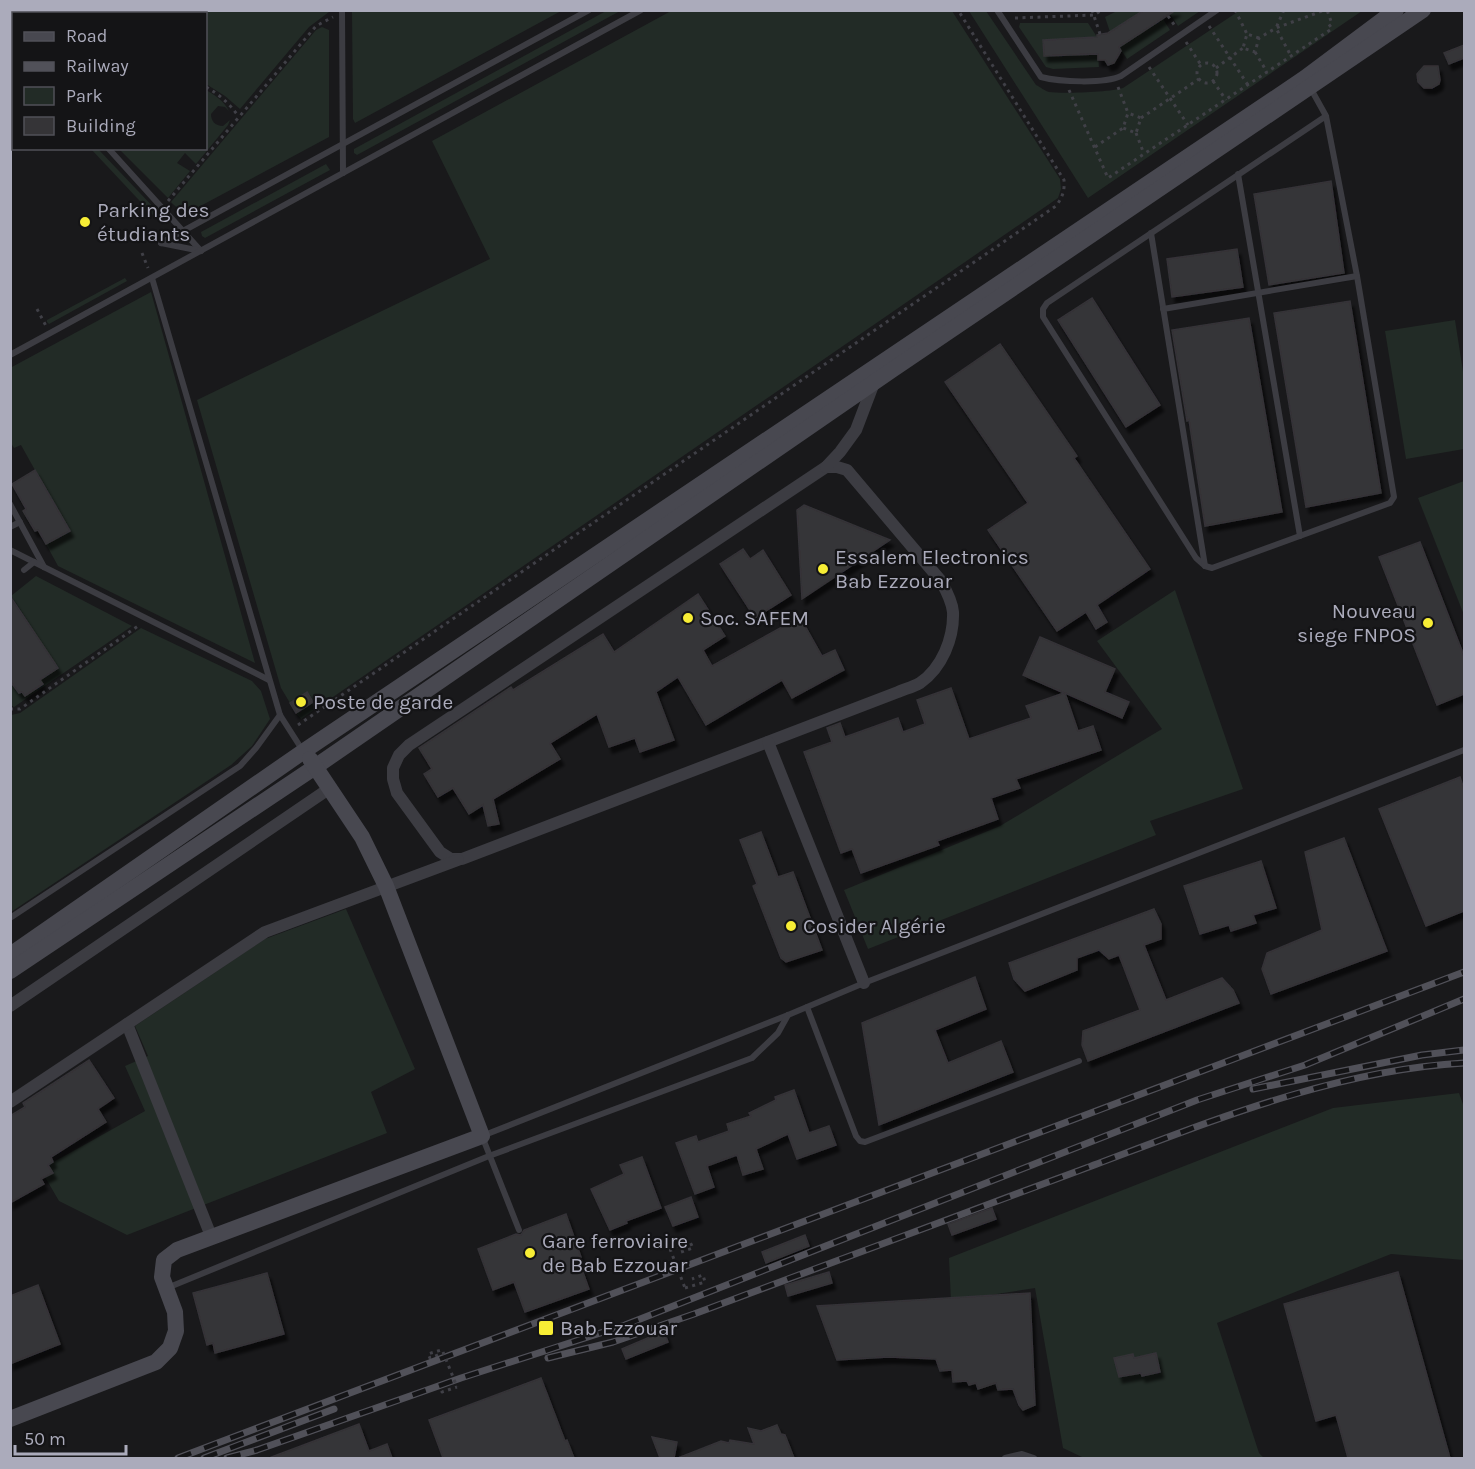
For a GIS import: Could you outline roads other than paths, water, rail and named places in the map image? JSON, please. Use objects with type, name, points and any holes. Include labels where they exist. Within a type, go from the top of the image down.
[{"type":"main road","points":[[10,971],[315,767],[1308,83],[1396,10]]},
{"type":"main road","points":[[10,954],[883,360],[1424,10]]},
{"type":"main road","points":[[10,1419],[156,1362],[170,1348],[176,1331],[175,1312],[162,1277],[164,1260],[177,1250],[482,1136],[386,886],[362,837],[304,752]]},
{"type":"street","points":[[462,859],[451,860],[440,852],[396,793],[393,768],[399,755],[409,745],[826,466],[840,453],[856,430],[883,360]]},
{"type":"street","points":[[10,1102],[265,932],[920,683],[935,668],[945,653],[953,611],[948,594],[941,580],[847,470],[837,466],[826,466]]},
{"type":"street","points":[[768,742],[864,983]]},
{"type":"street","points":[[10,1006],[330,788]]},
{"type":"street","points":[[127,1024],[211,1236]]},
{"type":"lane","points":[[201,251],[161,243],[589,10]]},
{"type":"lane","points":[[10,355],[641,10]]},
{"type":"lane","points":[[997,10],[1041,77],[1065,80],[1115,79],[1217,10]]},
{"type":"lane","points":[[342,11],[343,173]]},
{"type":"lane","points":[[1308,83],[1326,116],[1357,276],[1394,497],[1390,503],[1212,568],[1205,566],[1197,558],[1042,317],[1042,309],[1047,303],[1326,116]]},
{"type":"lane","points":[[110,150],[201,251]]},
{"type":"lane","points":[[1238,174],[1300,536]]},
{"type":"lane","points":[[1151,233],[1205,566]]},
{"type":"lane","points":[[1163,309],[1357,276]]},
{"type":"lane","points":[[152,278],[280,716],[304,752]]},
{"type":"lane","points":[[10,504],[44,568]]},
{"type":"lane","points":[[10,527],[20,522]]},
{"type":"lane","points":[[10,550],[269,680]]},
{"type":"lane","points":[[24,570],[34,562]]},
{"type":"lane","points":[[10,918],[240,765],[280,716]]},
{"type":"lane","points":[[519,1230],[482,1136],[864,983],[1464,750]]},
{"type":"lane","points":[[807,1007],[856,1136],[860,1141],[865,1142],[1079,1061]]},
{"type":"lane","points":[[167,1289],[489,1156],[752,1058],[778,1033],[788,1015]]},
{"type":"lane","points":[[1005,1458],[1022,1454],[1034,1458]]},
{"type":"railway","points":[[178,1458],[1464,972]]},
{"type":"railway","points":[[227,1458],[257,1450],[461,1378],[625,1325],[1197,1100],[1305,1065],[1464,999]]},
{"type":"railway","points":[[1253,1089],[1422,1055],[1464,1050]]},
{"type":"railway","points":[[548,1358],[613,1342],[694,1314],[1271,1101],[1367,1076],[1464,1063]]},
{"type":"railway","points":[[204,1458],[334,1409]]},
{"type":"place","name":"Parking des étudiants","points":[[85,222]]},
{"type":"place","name":"Essalem Electronics Bab Ezzouar","points":[[823,569]]},
{"type":"place","name":"Soc. SAFEM","points":[[688,618]]},
{"type":"place","name":"Nouveau siege FNPOS","points":[[1428,623]]},
{"type":"place","name":"Poste de garde","points":[[301,702]]},
{"type":"place","name":"Cosider Algérie","points":[[791,926]]},
{"type":"place","name":"Gare ferroviaire de Bab Ezzouar","points":[[530,1253]]},
{"type":"place","name":"Bab Ezzouar","points":[[546,1328]]}]
